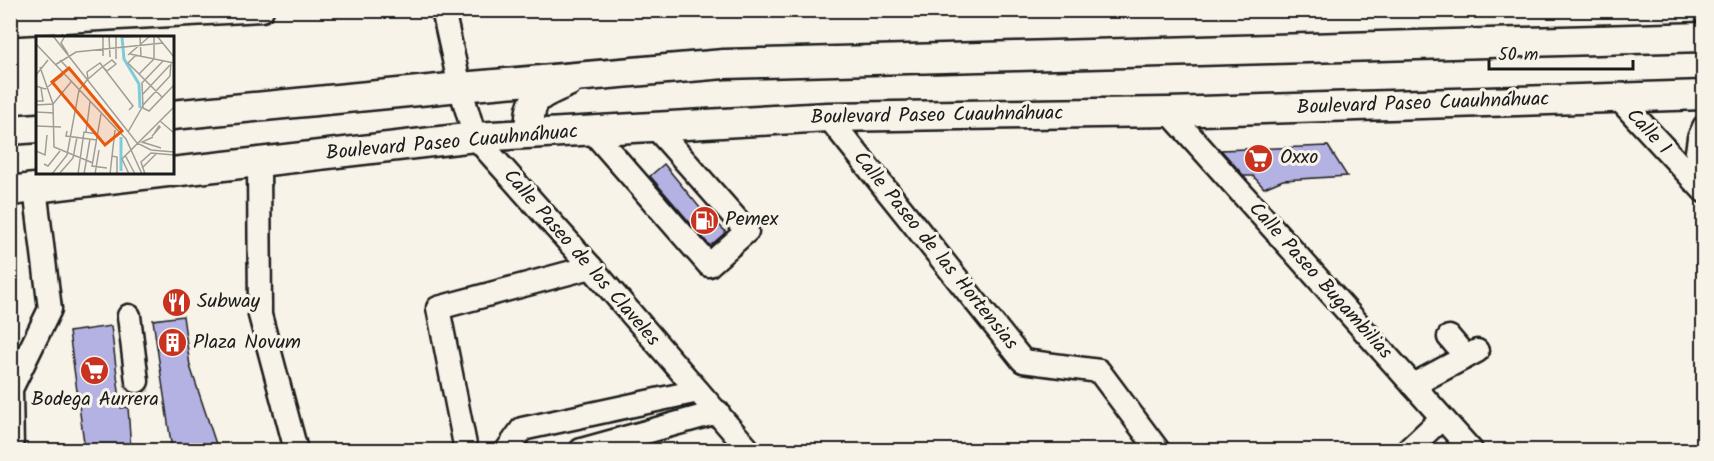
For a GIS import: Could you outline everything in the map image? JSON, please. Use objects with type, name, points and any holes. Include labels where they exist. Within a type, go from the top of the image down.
[{"type":"main road","points":[[174,115],[724,64],[1704,37]]},
{"type":"main road","points":[[530,133],[531,104],[541,94],[581,76]]},
{"type":"main road","name":"Boulevard Paseo Cuauhnáhuac","points":[[174,172],[475,137],[828,117],[1169,112],[1704,95]]},
{"type":"main road","points":[[10,130],[36,128]]},
{"type":"main road","points":[[23,190],[151,174]]},
{"type":"street","points":[[10,24],[261,10]]},
{"type":"street","name":"Calle Paseo de los Claveles","points":[[443,10],[460,87],[475,137],[749,450]]},
{"type":"street","name":"Calle 1","points":[[1617,98],[1698,186]]},
{"type":"street","name":"Calle Paseo Bugambilias","points":[[1169,112],[1471,450]]},
{"type":"street","name":"Calle Paseo de las Hortensias","points":[[828,117],[1023,361],[1099,371],[1158,450]]},
{"type":"street","points":[[592,131],[709,265],[747,231],[655,127]]},
{"type":"street","points":[[1698,186],[1699,138],[1704,127]]},
{"type":"street","points":[[259,162],[260,315],[296,450]]},
{"type":"street","points":[[12,450],[10,389],[50,309],[23,190]]},
{"type":"street","points":[[466,450],[438,308],[591,267]]},
{"type":"street","points":[[129,316],[137,381]]},
{"type":"street","points":[[1413,385],[1472,354],[1449,337]]},
{"type":"street","points":[[507,450],[523,440],[698,391]]},
{"type":"street","points":[[581,450],[718,412]]},
{"type":"street","points":[[1408,450],[1442,418]]},
{"type":"building","points":[[1328,146],[1347,176],[1283,180],[1264,188],[1253,176],[1244,176],[1221,150]]},
{"type":"building","points":[[664,164],[709,219],[711,217],[726,232],[710,246],[650,176]]},
{"type":"building","name":"Plaza Novum","points":[[183,316],[190,366],[218,450],[172,450],[153,320]]},
{"type":"building","name":"Bodega Aurrera","points":[[111,326],[121,408],[128,407],[131,450],[85,450],[69,332]]},
{"type":"tunnel","points":[[137,381],[140,400]]},
{"type":"place","name":"Oxxo","points":[[1259,158]]},
{"type":"place","name":"Pemex","points":[[704,220]]},
{"type":"place","name":"Subway","points":[[176,302]]},
{"type":"place","name":"Plaza Novum","points":[[172,343]]},
{"type":"place","name":"Bodega Aurrera","points":[[95,370]]}]
